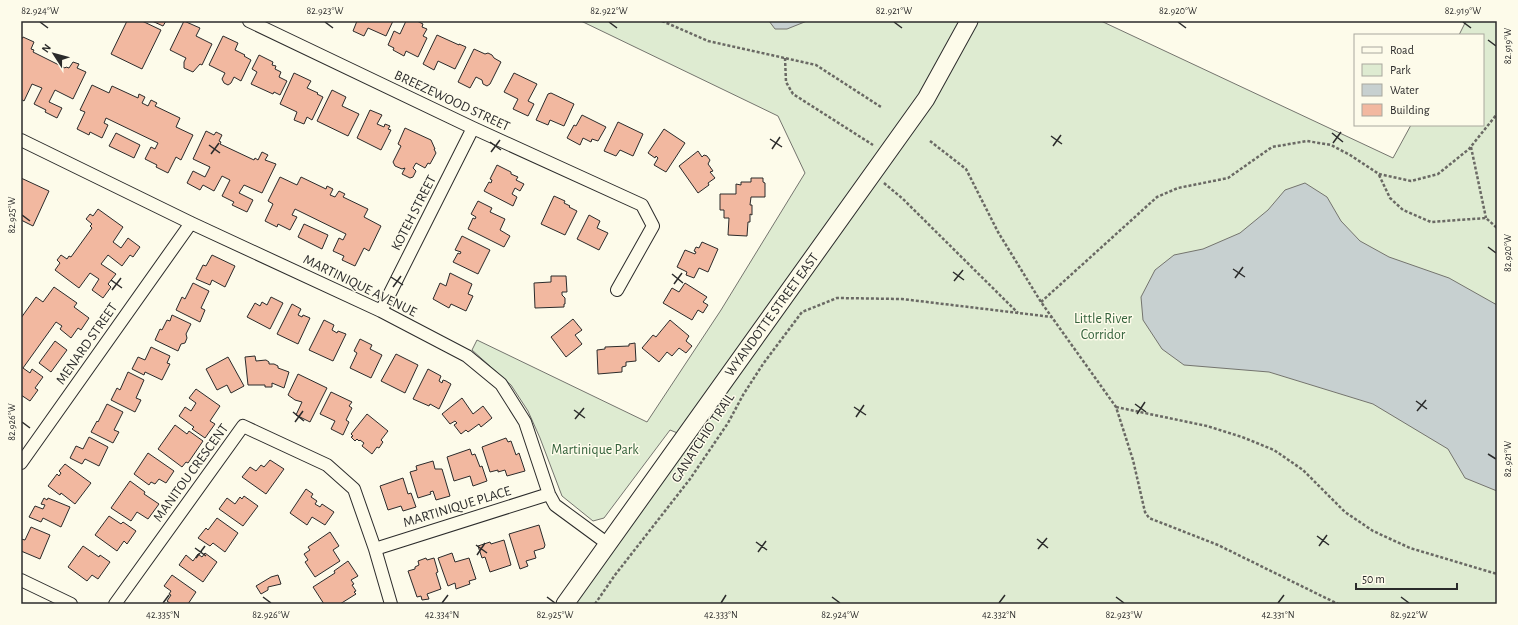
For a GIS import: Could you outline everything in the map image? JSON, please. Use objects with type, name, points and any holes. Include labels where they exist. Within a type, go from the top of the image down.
[{"type":"street","name":"BREEZEWOOD STREET","points":[[249,21],[473,128],[642,205],[653,226],[617,290]]},
{"type":"street","name":"WYANDOTTE STREET EAST","points":[[565,604],[926,99],[969,21]]},
{"type":"street","name":"KOTEH STREET","points":[[381,311],[473,128]]},
{"type":"street","name":"MARTINIQUE AVENUE","points":[[21,140],[192,223],[381,311],[467,356],[500,384],[525,422],[549,494],[555,505],[608,544]]},
{"type":"street","name":"MENARD STREET","points":[[21,464],[192,223]]},
{"type":"street","name":"MANITOU CRESCENT","points":[[115,604],[243,426],[327,465],[354,488],[375,549],[391,604]]},
{"type":"street","name":"MARTINIQUE PLACE","points":[[375,549],[549,494]]},
{"type":"street","points":[[21,580],[71,604]]},
{"type":"path","points":[[662,21],[708,41],[816,65],[881,107]]},
{"type":"path","points":[[785,58],[786,82],[793,94],[873,145]]},
{"type":"path","points":[[1041,302],[1157,198],[1178,188],[1228,178],[1272,147],[1307,141],[1332,145],[1379,174],[1411,181],[1438,174],[1471,147],[1497,114]]},
{"type":"path","points":[[930,141],[966,169],[998,232],[1041,302],[1116,407],[1133,460],[1145,512],[1149,518],[1218,545],[1338,604]]},
{"type":"path","points":[[1471,147],[1486,218],[1497,228]]},
{"type":"path","points":[[1379,174],[1390,198],[1403,210],[1431,222],[1486,218]]},
{"type":"path","points":[[882,181],[903,199],[1018,313]]},
{"type":"path","name":"GANATCHIO TRAIL","points":[[595,604],[615,575],[690,479],[728,423],[743,395],[763,364],[802,312],[837,298],[902,299],[1052,318]]},
{"type":"path","points":[[1116,407],[1208,426],[1242,437],[1274,450],[1303,470],[1345,512],[1373,531],[1410,548],[1497,574]]},
{"type":"green space","name":"Little River Corridor","points":[[581,21],[1101,21],[1393,158],[1410,126],[1484,126],[1484,34],[1460,34],[1466,21],[1497,21],[1497,604],[565,604],[685,436],[670,430],[604,518],[593,521],[562,496],[528,411],[511,385],[472,350],[477,340],[647,422],[721,310],[805,173],[778,116]]},
{"type":"water","points":[[769,21],[807,21],[787,29],[775,29]]},
{"type":"water","points":[[1305,183],[1327,197],[1341,221],[1360,241],[1389,257],[1449,278],[1497,305],[1497,491],[1465,478],[1448,449],[1373,404],[1269,372],[1184,365],[1162,349],[1143,320],[1141,297],[1155,270],[1174,255],[1203,249],[1240,233],[1268,210],[1285,190]]},
{"type":"building","points":[[127,21],[142,21],[161,30],[142,69],[111,54]]},
{"type":"building","points":[[152,21],[166,21],[163,26]]},
{"type":"building","points":[[184,21],[200,28],[196,36],[212,44],[202,65],[200,64],[193,72],[184,68],[186,58],[170,50]]},
{"type":"building","points":[[357,21],[393,21],[386,36],[368,28],[364,36],[353,31]]},
{"type":"building","points":[[406,21],[417,21],[423,24],[422,27],[427,29],[423,36],[427,38],[418,57],[406,51],[404,56],[393,50],[394,48],[388,45],[394,31],[400,34]]},
{"type":"building","points":[[437,35],[466,47],[455,69],[438,61],[434,70],[423,64]]},
{"type":"building","points":[[223,36],[238,43],[235,50],[251,60],[241,81],[234,77],[228,85],[224,83],[222,79],[225,73],[209,65]]},
{"type":"building","points":[[23,37],[34,42],[31,49],[34,50],[33,52],[65,68],[69,68],[73,62],[79,64],[77,68],[86,72],[73,99],[55,90],[49,102],[62,108],[57,118],[34,104],[42,88],[32,84],[24,101],[21,99],[21,40]]},
{"type":"building","points":[[474,49],[485,54],[488,53],[501,62],[490,84],[487,86],[483,84],[482,80],[476,77],[470,88],[458,82]]},
{"type":"building","points":[[259,55],[273,62],[272,65],[276,66],[275,69],[281,72],[279,77],[287,81],[280,95],[274,92],[273,94],[251,84],[257,72],[252,69]]},
{"type":"building","points":[[294,73],[311,81],[307,88],[323,97],[312,120],[307,117],[304,124],[294,120],[297,112],[280,104]]},
{"type":"building","points":[[514,73],[537,84],[528,101],[534,104],[528,116],[513,109],[518,99],[504,92]]},
{"type":"building","points":[[92,85],[109,93],[112,86],[138,98],[139,94],[145,97],[142,103],[148,106],[151,100],[157,103],[155,106],[180,118],[176,127],[193,135],[181,160],[176,157],[168,173],[156,167],[157,165],[145,159],[151,147],[155,149],[158,143],[106,118],[104,123],[108,125],[102,138],[90,132],[89,135],[77,129],[85,112],[80,110]]},
{"type":"building","points":[[332,90],[346,97],[342,106],[359,114],[348,136],[317,121]]},
{"type":"building","points":[[551,93],[574,104],[564,126],[550,120],[548,125],[536,120],[548,94]]},
{"type":"building","points":[[370,110],[382,115],[377,124],[384,127],[385,124],[390,126],[388,129],[391,130],[381,150],[357,138]]},
{"type":"building","points":[[582,115],[606,127],[598,141],[592,139],[591,142],[583,138],[580,145],[567,138],[574,125],[576,126]]},
{"type":"building","points":[[618,122],[643,134],[633,156],[620,150],[616,156],[604,151]]},
{"type":"building","points":[[405,128],[431,140],[436,153],[430,164],[428,163],[425,168],[416,163],[413,168],[416,171],[413,177],[410,178],[402,174],[405,168],[402,169],[395,166],[393,162],[401,146],[398,144]]},
{"type":"building","points":[[664,129],[685,143],[666,172],[654,165],[658,158],[656,156],[655,158],[648,153]]},
{"type":"building","points":[[206,131],[214,135],[216,132],[222,135],[219,141],[221,142],[220,144],[254,160],[255,158],[258,160],[262,152],[268,155],[265,160],[276,164],[262,193],[244,185],[239,193],[253,200],[247,212],[232,205],[234,202],[222,196],[230,180],[222,176],[214,191],[203,185],[200,190],[187,183],[193,171],[205,177],[210,167],[193,159]]},
{"type":"building","points":[[116,133],[140,145],[134,158],[109,146]]},
{"type":"building","points":[[698,151],[702,157],[704,155],[707,156],[710,160],[708,164],[713,171],[710,172],[715,178],[708,183],[709,185],[698,193],[679,166]]},
{"type":"building","points":[[497,165],[511,172],[511,174],[518,177],[516,180],[524,184],[520,191],[515,188],[512,194],[517,197],[513,206],[484,191],[489,182],[491,183],[492,180],[490,179]]},
{"type":"building","points":[[280,177],[297,185],[301,177],[326,189],[327,186],[333,189],[330,195],[335,197],[339,191],[345,194],[343,197],[368,209],[364,217],[381,226],[369,251],[364,248],[355,266],[342,260],[344,256],[333,251],[339,238],[343,240],[346,234],[295,209],[292,215],[297,217],[290,230],[278,224],[277,227],[265,221],[273,204],[268,201]]},
{"type":"building","points":[[21,178],[49,191],[33,226],[21,220]]},
{"type":"building","points":[[751,178],[763,178],[763,182],[765,183],[765,197],[751,197],[750,205],[752,205],[752,215],[750,214],[750,222],[748,222],[747,236],[728,235],[729,218],[724,218],[724,210],[720,210],[720,194],[736,194],[736,184],[741,185],[741,182],[751,182]]},
{"type":"building","points":[[554,196],[565,201],[564,203],[577,211],[565,235],[541,224]]},
{"type":"building","points":[[478,201],[492,208],[490,212],[505,219],[500,230],[510,236],[504,247],[468,229],[473,218],[475,219],[476,217],[471,214]]},
{"type":"building","points":[[98,209],[123,227],[113,242],[121,248],[128,238],[140,247],[133,257],[130,255],[122,266],[108,255],[101,264],[116,274],[108,284],[111,287],[103,298],[92,290],[99,279],[90,273],[79,288],[55,270],[60,263],[57,260],[61,255],[67,259],[69,256],[71,257],[92,228],[90,226],[92,224],[86,219],[90,214],[93,216]]},
{"type":"building","points":[[589,215],[600,221],[597,228],[608,233],[599,250],[577,239]]},
{"type":"building","points":[[304,224],[328,235],[322,249],[298,237]]},
{"type":"building","points":[[462,236],[490,250],[478,274],[453,262],[458,253],[460,254],[461,252],[455,250]]},
{"type":"building","points":[[702,242],[718,249],[708,272],[699,268],[694,278],[686,275],[687,272],[677,267],[685,250],[695,254],[696,252],[694,251],[696,247],[699,248]]},
{"type":"building","points":[[212,255],[235,266],[225,287],[212,280],[210,285],[196,279],[203,265],[206,266]]},
{"type":"building","points":[[450,273],[472,284],[468,294],[473,296],[466,311],[451,304],[449,308],[433,299],[440,283],[446,286]]},
{"type":"building","points":[[551,276],[566,276],[567,292],[562,292],[562,295],[565,298],[564,307],[535,308],[534,283],[551,282]]},
{"type":"building","points":[[193,283],[209,291],[201,308],[205,310],[200,322],[176,310],[182,297],[185,299]]},
{"type":"building","points":[[685,283],[707,297],[703,302],[708,305],[703,313],[698,310],[692,320],[663,303],[672,288],[679,292]]},
{"type":"building","points":[[54,287],[77,303],[74,307],[89,318],[81,330],[78,328],[71,338],[60,329],[62,326],[56,322],[23,368],[30,373],[32,369],[43,377],[35,388],[38,390],[30,401],[21,395],[21,318],[36,297],[43,302]]},
{"type":"building","points":[[271,297],[283,303],[270,329],[247,317],[255,303],[260,306],[262,302],[267,305]]},
{"type":"building","points":[[292,304],[301,309],[298,315],[302,317],[303,315],[310,318],[298,344],[277,334]]},
{"type":"building","points":[[172,315],[191,324],[186,334],[187,338],[185,343],[181,344],[178,351],[155,340],[160,329],[162,330],[167,320],[170,321]]},
{"type":"building","points":[[573,319],[582,330],[575,335],[582,344],[566,357],[551,337]]},
{"type":"building","points":[[324,320],[334,325],[332,330],[337,333],[338,331],[346,334],[333,361],[309,350]]},
{"type":"building","points":[[670,320],[689,336],[686,341],[692,346],[686,353],[679,348],[672,356],[667,352],[659,362],[642,348],[653,335],[656,337]]},
{"type":"building","points":[[360,339],[372,345],[370,349],[382,355],[371,378],[350,368],[357,353],[354,351]]},
{"type":"building","points":[[55,341],[67,350],[51,372],[39,363]]},
{"type":"building","points":[[635,343],[636,361],[626,362],[626,366],[622,367],[622,372],[598,374],[597,350],[605,349],[605,347],[629,346],[629,344]]},
{"type":"building","points":[[151,347],[170,356],[167,363],[170,364],[162,380],[145,372],[144,375],[132,369],[138,357],[145,360]]},
{"type":"building","points":[[396,354],[418,365],[405,393],[381,381]]},
{"type":"building","points":[[255,356],[256,361],[266,360],[269,364],[274,364],[278,366],[278,368],[289,372],[284,388],[272,383],[272,387],[265,387],[265,385],[248,385],[245,357]]},
{"type":"building","points":[[228,357],[244,386],[231,393],[227,385],[217,390],[206,369]]},
{"type":"building","points":[[428,369],[441,376],[439,381],[442,383],[443,380],[451,384],[439,409],[430,404],[429,406],[413,399]]},
{"type":"building","points":[[128,372],[144,380],[136,398],[141,400],[135,412],[111,400],[117,388],[120,390]]},
{"type":"building","points":[[298,374],[327,388],[310,422],[296,415],[302,402],[295,400],[288,395]]},
{"type":"building","points":[[196,389],[220,406],[210,421],[215,424],[205,438],[192,429],[194,427],[179,416],[185,407],[191,411],[196,403],[189,398]]},
{"type":"building","points":[[331,392],[352,402],[349,406],[352,408],[346,420],[349,422],[343,435],[331,429],[335,421],[320,414]]},
{"type":"building","points":[[462,398],[473,414],[483,406],[492,418],[481,427],[479,424],[468,432],[466,430],[461,434],[454,425],[457,423],[455,421],[450,424],[442,414]]},
{"type":"building","points":[[107,404],[123,412],[114,430],[119,432],[113,443],[91,432]]},
{"type":"building","points":[[367,414],[388,431],[381,440],[383,442],[379,448],[377,447],[372,454],[362,446],[364,443],[357,439],[355,441],[351,437],[353,436],[351,434]]},
{"type":"building","points":[[175,425],[187,434],[189,431],[203,441],[188,463],[186,462],[182,467],[158,449]]},
{"type":"building","points":[[89,437],[108,447],[99,466],[85,459],[82,464],[70,458],[76,446],[83,449]]},
{"type":"building","points":[[506,438],[508,442],[511,441],[516,455],[519,453],[525,471],[507,476],[505,470],[490,472],[482,447]]},
{"type":"building","points":[[470,449],[472,455],[475,454],[480,467],[482,466],[487,481],[473,486],[470,476],[454,481],[447,457]]},
{"type":"building","points":[[148,453],[174,471],[166,483],[159,479],[155,484],[151,482],[149,485],[134,474]]},
{"type":"building","points":[[270,460],[284,469],[266,494],[242,477],[250,467],[256,471],[261,465],[264,467]]},
{"type":"building","points":[[433,461],[435,469],[442,469],[450,496],[436,500],[433,491],[430,492],[431,494],[418,498],[410,472],[417,470],[416,466]]},
{"type":"building","points":[[65,464],[91,483],[75,504],[61,493],[60,495],[48,486],[57,474],[59,476],[61,473],[59,471]]},
{"type":"building","points":[[403,478],[408,494],[411,493],[416,507],[403,511],[401,506],[388,510],[380,486]]},
{"type":"building","points":[[130,481],[145,492],[144,494],[159,504],[148,519],[137,512],[131,521],[111,508]]},
{"type":"building","points":[[306,489],[313,494],[311,497],[317,501],[315,504],[320,507],[322,504],[334,512],[325,525],[312,517],[307,525],[290,513]]},
{"type":"building","points":[[244,496],[258,506],[243,526],[219,509],[227,498],[235,504],[240,497],[242,499]]},
{"type":"building","points":[[44,498],[47,500],[48,498],[70,507],[61,527],[43,518],[41,522],[29,517],[35,506],[43,509],[45,505],[41,504]]},
{"type":"building","points":[[109,516],[121,524],[123,522],[136,531],[127,544],[124,541],[117,551],[95,535]]},
{"type":"building","points":[[217,518],[238,533],[225,552],[213,543],[210,546],[198,538],[206,528],[208,530]]},
{"type":"building","points":[[539,525],[545,545],[544,548],[534,551],[536,558],[526,561],[528,566],[520,569],[509,534]]},
{"type":"building","points":[[31,527],[50,535],[40,559],[21,551],[21,539],[25,540]]},
{"type":"building","points":[[330,532],[339,546],[333,550],[340,561],[315,577],[305,562],[308,560],[304,554],[310,550],[308,547]]},
{"type":"building","points":[[504,540],[511,565],[490,572],[485,557],[482,558],[478,546]]},
{"type":"building","points":[[83,546],[99,557],[100,555],[110,562],[98,579],[92,575],[87,581],[68,567]]},
{"type":"building","points":[[205,553],[217,562],[203,582],[179,565],[186,555],[193,561],[198,554],[202,557]]},
{"type":"building","points":[[452,553],[455,562],[469,558],[476,579],[469,581],[470,584],[456,589],[455,583],[448,586],[438,558]]},
{"type":"building","points":[[426,558],[427,560],[434,558],[438,572],[436,573],[441,589],[427,594],[429,599],[422,600],[421,596],[417,597],[408,571],[415,569],[415,567],[419,565],[418,561]]},
{"type":"building","points":[[348,561],[358,576],[351,580],[354,584],[352,585],[356,591],[354,592],[356,594],[340,604],[324,604],[313,587],[335,573],[334,571]]},
{"type":"building","points":[[172,575],[196,592],[188,604],[171,604],[167,601],[171,595],[169,594],[171,591],[164,586]]},
{"type":"building","points":[[278,575],[281,584],[268,587],[268,590],[261,594],[256,586],[271,577]]},
{"type":"park label","name":"Martinique Park","points":[[595,450]]}]
